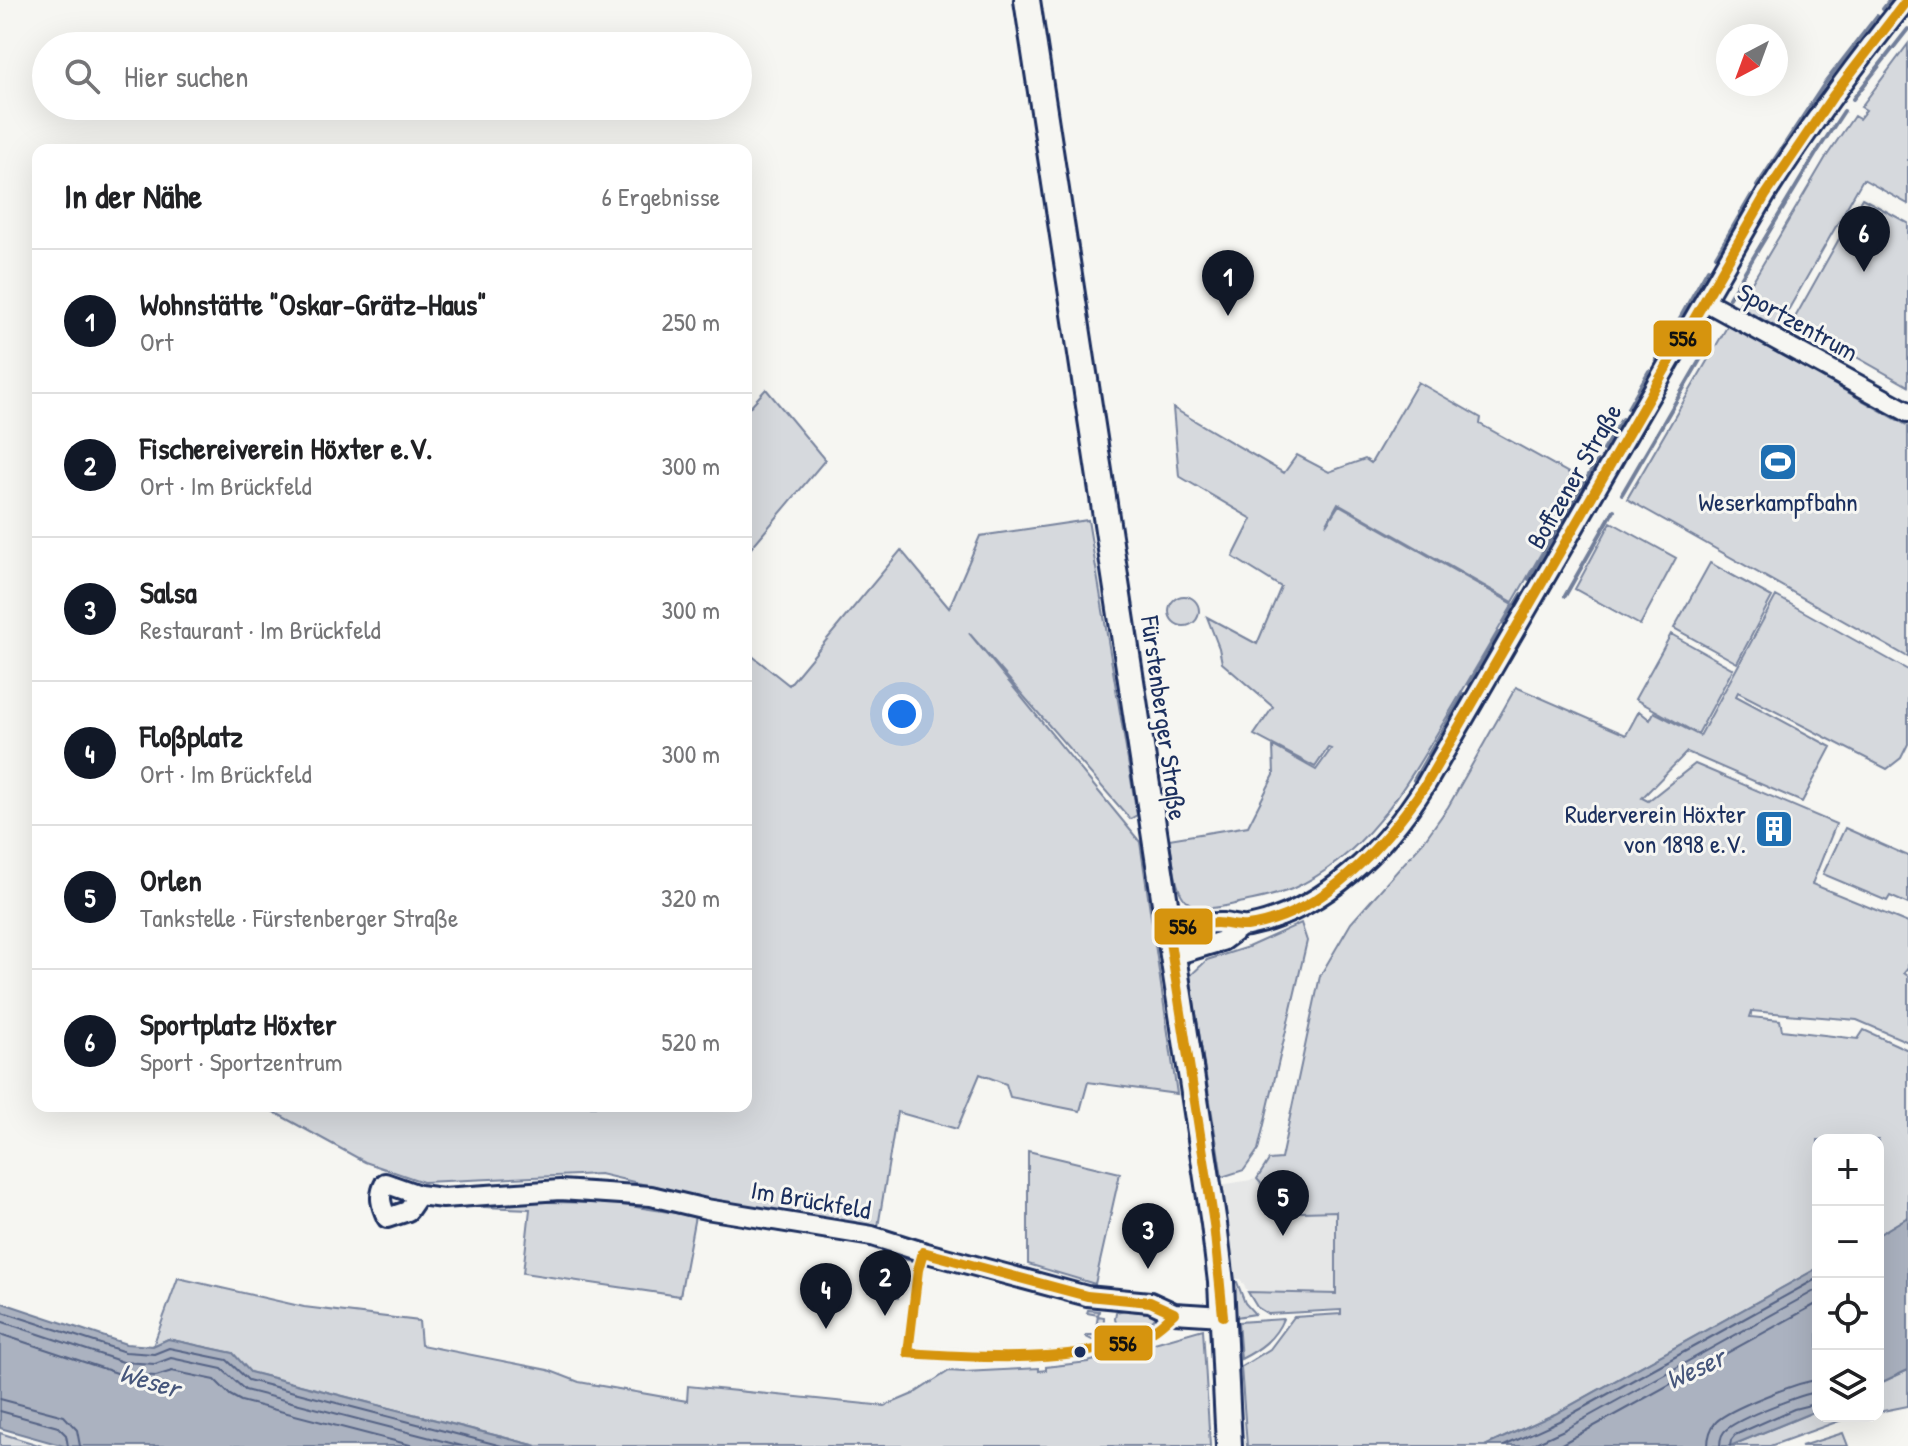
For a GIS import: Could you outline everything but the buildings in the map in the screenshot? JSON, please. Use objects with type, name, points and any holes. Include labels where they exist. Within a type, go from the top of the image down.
[{"type":"main road","name":"Fürstenberger Straße","points":[[1027,0],[1219,1262],[1229,1446]]},
{"type":"street","name":"Boffzener Straße","points":[[1172,956],[1222,941],[1241,927],[1276,917],[1317,897],[1361,864],[1401,822],[1426,784],[1765,196],[1813,123],[1907,0]]},
{"type":"street","name":"Sportzentrum","points":[[1705,301],[1908,412]]},
{"type":"street","name":"Boffzener Straße","points":[[1168,929],[1222,923],[1241,927]]},
{"type":"street","name":"Im Brückfeld","points":[[419,1195],[408,1211],[387,1218],[381,1207],[380,1195],[385,1183],[419,1195],[443,1198],[560,1190],[651,1196],[706,1209],[872,1236],[1087,1296],[1150,1302],[1174,1313],[1223,1316]]},
{"type":"shaded area","points":[[1908,44],[1908,204],[1863,179],[1778,328],[1738,306],[1826,157],[1854,116],[1859,119],[1866,110],[1861,107]]},
{"type":"shaded area","points":[[1862,198],[1908,223],[1908,386],[1793,321]]},
{"type":"shaded area","name":"Weserkampfbahn","points":[[1728,325],[1908,426],[1908,657],[1627,499]]},
{"type":"shaded area","points":[[1418,382],[1481,418],[1480,424],[1583,481],[1513,602],[1338,503],[1326,525],[1339,505],[1513,604],[1415,770],[1363,839],[1318,875],[1292,889],[1217,907],[1202,908],[1190,904],[1178,887],[1169,839],[1248,826],[1274,775],[1273,746],[1316,770],[1331,749],[1328,748],[1315,767],[1254,735],[1273,707],[1222,663],[1207,617],[1257,644],[1281,587],[1233,557],[1252,519],[1179,476],[1173,408],[1284,473],[1297,455],[1329,472],[1365,459],[1371,463]]},
{"type":"shaded area","points":[[766,389],[825,460],[752,547],[752,404]]},
{"type":"shaded area","points":[[1088,520],[1137,815],[1130,819],[969,633],[1140,842],[1177,1094],[1088,1082],[1080,1111],[1010,1097],[1006,1084],[980,1074],[957,1129],[897,1112],[878,1227],[706,1199],[600,1174],[423,1182],[365,1162],[274,1112],[752,1112],[752,656],[789,685],[901,550],[949,608],[980,536]]},
{"type":"shaded area","points":[[1611,522],[1676,558],[1640,625],[1575,589]]},
{"type":"shaded area","points":[[1710,563],[1772,597],[1737,663],[1674,628]]},
{"type":"shaded area","points":[[1184,596],[1195,600],[1199,611],[1195,622],[1184,626],[1173,622],[1169,611],[1173,600]]},
{"type":"shaded area","points":[[1776,596],[1908,670],[1908,744],[1901,758],[1887,769],[1738,692],[1736,696],[1831,747],[1802,802],[1687,752],[1642,798],[1648,801],[1695,764],[1836,824],[1812,884],[1908,923],[1908,968],[1904,973],[1908,976],[1908,1042],[1857,1020],[1752,1011],[1750,1017],[1780,1020],[1782,1030],[1858,1039],[1864,1030],[1908,1050],[1908,1217],[1884,1231],[1884,1134],[1812,1134],[1812,1271],[1555,1414],[1485,1446],[1247,1446],[1241,1367],[1270,1349],[1294,1317],[1341,1314],[1341,1310],[1268,1314],[1257,1307],[1248,1292],[1336,1294],[1336,1211],[1267,1213],[1264,1187],[1257,1179],[1269,1160],[1281,1159],[1320,976],[1351,923],[1424,841],[1448,807],[1516,687],[1626,735],[1639,711],[1650,720],[1654,712],[1700,736]]},
{"type":"shaded area","points":[[1671,634],[1733,669],[1698,734],[1635,699]]},
{"type":"shaded area","points":[[1845,828],[1908,856],[1908,904],[1890,896],[1887,901],[1823,874]]},
{"type":"shaded area","points":[[1301,923],[1307,941],[1258,1150],[1244,1170],[1222,1177],[1190,976],[1207,960],[1248,947]]},
{"type":"shaded area","points":[[1028,1151],[1120,1173],[1095,1284],[1028,1264]]},
{"type":"shaded area","points":[[1257,1179],[1264,1187],[1267,1213],[1336,1211],[1336,1295],[1248,1292],[1240,1279],[1234,1279],[1220,1185]]},
{"type":"shaded area","points":[[483,1201],[610,1203],[695,1216],[680,1296],[523,1273],[530,1209],[484,1207]]},
{"type":"shaded area","points":[[901,1254],[912,1261],[902,1259],[900,1280],[910,1283],[900,1286],[898,1298],[890,1297],[895,1261]]},
{"type":"shaded area","points":[[178,1278],[304,1307],[419,1321],[421,1345],[548,1370],[579,1382],[687,1401],[688,1386],[885,1406],[913,1394],[949,1371],[1046,1370],[1046,1367],[1088,1362],[1203,1329],[1210,1446],[537,1446],[249,1372],[232,1353],[168,1339],[153,1346]]},
{"type":"shaded area","points":[[1233,1282],[1237,1282],[1245,1303],[1255,1314],[1236,1317]]},
{"type":"shaded area","points":[[1088,1310],[1099,1311],[1098,1316],[1104,1317],[1103,1339],[1086,1337],[1095,1335],[1098,1315],[1087,1313]]},
{"type":"shaded area","points":[[1149,1310],[1156,1316],[1145,1326],[1119,1334],[1116,1312],[1147,1313]]},
{"type":"shaded area","points":[[1283,1319],[1266,1343],[1241,1359],[1238,1322]]},
{"type":"shaded area","points":[[1908,1370],[1908,1406],[1884,1411],[1884,1381]]},
{"type":"shaded area","points":[[1812,1412],[1812,1422],[1836,1422],[1770,1446],[1730,1446]]},
{"type":"shaded area","points":[[0,1433],[42,1446],[0,1446]]},
{"type":"shaded area","points":[[1843,1433],[1848,1446],[1801,1446]]},
{"type":"water","points":[[1908,1217],[1908,1370],[1884,1381],[1884,1278],[1884,1231]]},
{"type":"water","name":"Weser","points":[[1812,1271],[1812,1412],[1730,1446],[1485,1446],[1555,1414]]},
{"type":"water","name":"Weser","points":[[0,1302],[126,1344],[153,1346],[168,1339],[233,1353],[250,1372],[537,1446],[64,1446],[0,1428]]},
{"type":"waterway","points":[[1883,9],[1890,0]]},
{"type":"waterway","points":[[1757,186],[1825,83],[1877,16]]},
{"type":"waterway","points":[[1853,99],[1908,29]]},
{"type":"waterway","points":[[1729,298],[1844,111]]},
{"type":"waterway","points":[[1716,256],[1751,196]]},
{"type":"waterway","points":[[1656,360],[1708,269]]},
{"type":"waterway","points":[[1622,494],[1711,341]]},
{"type":"waterway","points":[[1628,408],[1649,371]]},
{"type":"waterway","points":[[1603,450],[1622,419]]},
{"type":"waterway","points":[[1529,579],[1597,461]]},
{"type":"waterway","points":[[1565,596],[1614,510]]},
{"type":"waterway","points":[[1504,624],[1522,594]]},
{"type":"waterway","points":[[1469,684],[1499,633]]},
{"type":"waterway","points":[[1414,780],[1463,695]]},
{"type":"transit line","name":"556","points":[[1223,1316],[1214,1224],[1168,929],[1211,923],[1247,926],[1301,908],[1350,873],[1392,830],[1426,784],[1765,196],[1833,96],[1907,0]]},
{"type":"transit line","name":"556","points":[[923,1252],[1087,1296],[1150,1302],[1174,1313],[1149,1333],[1091,1351],[1028,1357],[908,1353],[923,1252]]},
{"type":"place","name":"Sportplatz Höxter","points":[[1864,272]]},
{"type":"place","name":"Wohnstätte \"Oskar-Grätz-Haus\"","points":[[1228,316]]},
{"type":"place","name":"Weserkampfbahn","points":[[1778,462]]},
{"type":"place","name":"Ruderverein Höxter von 1898 e.V.","points":[[1774,829]]},
{"type":"place","name":"Orlen","points":[[1283,1236]]},
{"type":"place","name":"Salsa","points":[[1148,1269]]},
{"type":"place","name":"Fischereiverein Höxter e.V.","points":[[885,1316]]},
{"type":"place","name":"Floßplatz","points":[[826,1329]]}]
